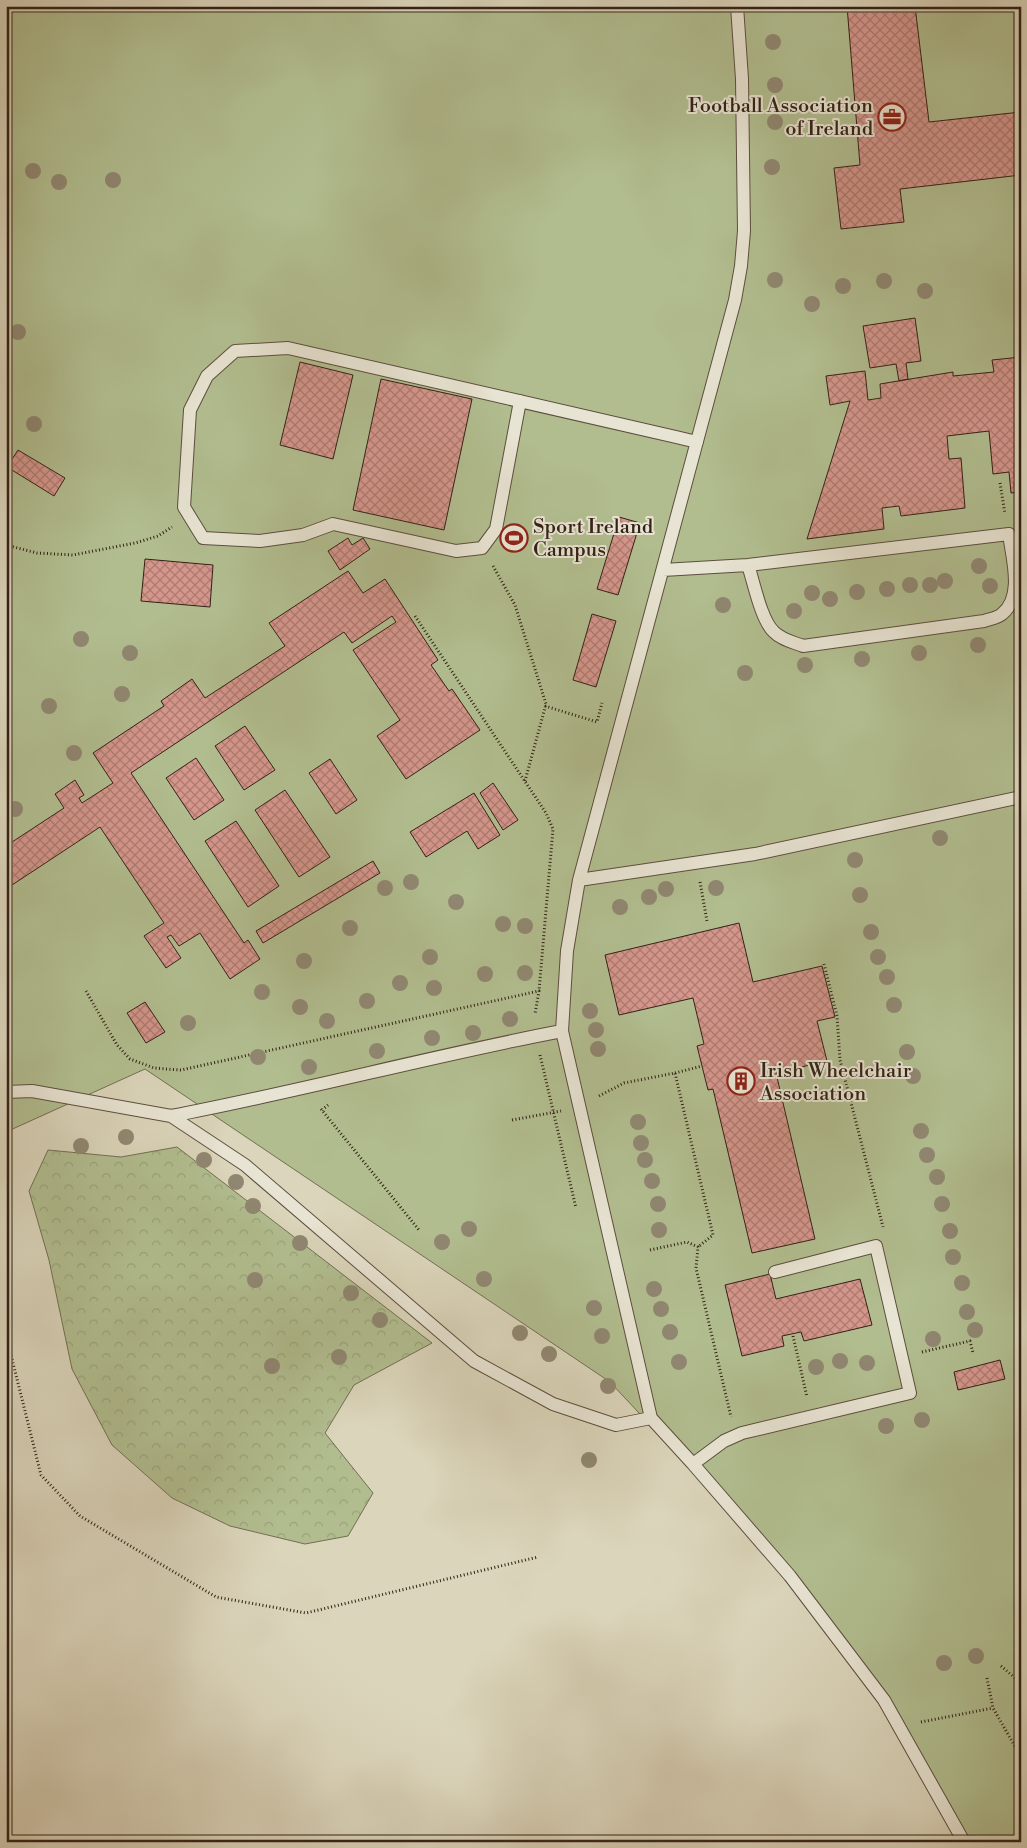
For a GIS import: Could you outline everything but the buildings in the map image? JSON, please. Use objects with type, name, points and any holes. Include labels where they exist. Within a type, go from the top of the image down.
[{"type":"lane","points":[[737,6],[742,79],[744,231],[741,266],[735,300],[698,442],[620,722],[579,880],[567,950],[562,1031],[651,1418],[790,1576],[884,1700],[964,1842]]},
{"type":"lane","points":[[520,401],[496,529],[482,548],[456,551],[333,524],[303,535],[260,541],[203,538],[184,507],[190,410],[207,376],[235,351],[288,348],[520,401],[698,442]]},
{"type":"lane","points":[[663,570],[748,565],[1015,533],[1015,584],[1010,604],[1001,615],[984,621],[803,646],[785,640],[773,632],[765,618],[748,565]]},
{"type":"lane","points":[[579,880],[755,854],[1021,797]]},
{"type":"lane","points":[[6,1092],[32,1091],[171,1116],[263,1098],[562,1031]]},
{"type":"lane","points":[[171,1116],[245,1165],[474,1362],[553,1404],[616,1424],[651,1418]]},
{"type":"lane","points":[[693,1464],[724,1441],[742,1433],[910,1393],[876,1246],[775,1272]]},
{"type":"path","points":[[1000,483],[1015,533]]},
{"type":"path","points":[[6,545],[37,553],[73,555],[135,543],[158,536],[190,517]]},
{"type":"path","points":[[482,548],[515,605],[546,704],[525,782]]},
{"type":"path","points":[[415,616],[546,813],[552,829],[539,991],[534,1024],[576,1208]]},
{"type":"path","points":[[545,706],[597,722],[605,694]]},
{"type":"path","points":[[696,862],[707,921]]},
{"type":"path","points":[[824,964],[837,1016],[840,1060],[883,1227]]},
{"type":"path","points":[[86,991],[117,1045],[130,1059],[154,1068],[181,1070],[539,991]]},
{"type":"path","points":[[624,1083],[702,1066]]},
{"type":"path","points":[[675,1072],[713,1235],[698,1247],[696,1268],[732,1418]]},
{"type":"path","points":[[306,1088],[419,1230]]},
{"type":"path","points":[[322,1110],[335,1100]]},
{"type":"path","points":[[650,1250],[687,1242],[698,1247]]},
{"type":"path","points":[[793,1336],[810,1417]]},
{"type":"path","points":[[901,1357],[970,1341],[973,1353]]},
{"type":"path","points":[[6,1347],[10,1351],[41,1475],[80,1516],[216,1597],[306,1613],[538,1557]]},
{"type":"path","points":[[1001,1666],[1021,1683]]},
{"type":"path","points":[[987,1678],[993,1708],[1021,1757]]},
{"type":"path","points":[[899,1727],[993,1708]]},
{"type":"green space","name":"Sport Ireland Campus","points":[[6,6],[1021,6],[1021,1842],[958,1842],[913,1749],[755,1537],[610,1382],[145,1069],[6,1132]]},
{"type":"green space","points":[[177,1147],[432,1343],[354,1385],[325,1433],[373,1493],[348,1536],[305,1544],[230,1526],[172,1498],[112,1445],[72,1369],[49,1260],[29,1191],[48,1150],[121,1157]]},
{"type":"place","name":"Football Association of Ireland","points":[[892,117]]},
{"type":"place","name":"Sport Ireland Campus","points":[[514,538]]},
{"type":"place","name":"Irish Wheelchair Association","points":[[741,1081]]}]
